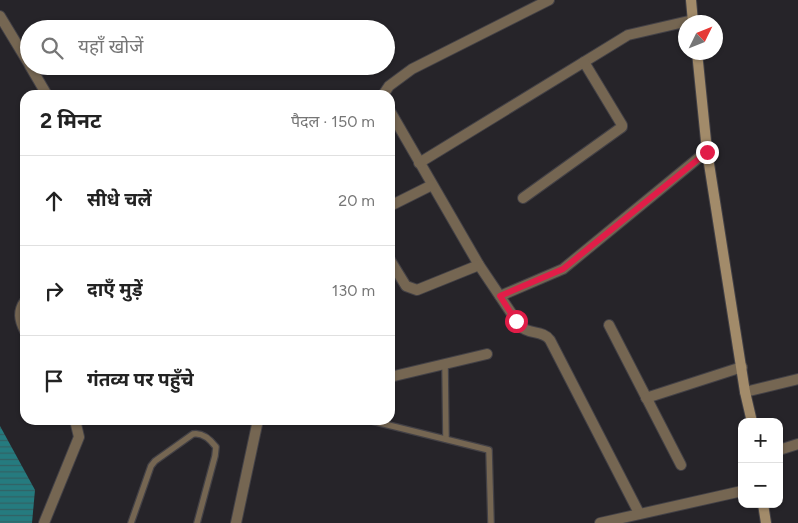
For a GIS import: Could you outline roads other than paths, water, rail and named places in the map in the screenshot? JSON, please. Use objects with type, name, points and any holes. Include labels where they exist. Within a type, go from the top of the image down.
[{"type":"street","points":[[386,90],[412,69],[549,0]]},
{"type":"street","points":[[691,0],[692,15]]},
{"type":"street","points":[[0,16],[20,50]]},
{"type":"street","points":[[419,163],[632,33],[678,24]]},
{"type":"street","points":[[697,60],[707,152],[745,392],[751,418]]},
{"type":"street","points":[[523,198],[622,128],[584,62]]},
{"type":"street","points":[[35,75],[44,90]]},
{"type":"street","points":[[395,121],[479,265],[523,329],[544,334],[550,340],[639,513]]},
{"type":"street","points":[[500,296],[563,269],[707,152]]},
{"type":"street","points":[[395,204],[432,185]]},
{"type":"street","points":[[395,268],[406,286],[417,290],[479,265]]},
{"type":"street","points":[[609,325],[681,465]]},
{"type":"street","points":[[395,376],[487,354]]},
{"type":"street","points":[[646,398],[742,367]]},
{"type":"street","points":[[745,392],[798,379]]},
{"type":"street","points":[[44,523],[78,437],[75,425]]},
{"type":"street","points":[[236,523],[257,425]]},
{"type":"street","points":[[783,449],[798,444]]},
{"type":"street","points":[[600,523],[738,492]]},
{"type":"street","points":[[764,508],[766,523]]},
{"type":"lane","points":[[444,364],[446,439]]},
{"type":"lane","points":[[389,425],[489,450],[491,523]]},
{"type":"lane","points":[[131,523],[151,466],[155,461],[193,434],[199,433],[216,447],[197,523]]},
{"type":"water","points":[[0,426],[35,490],[32,523],[0,523]]}]
